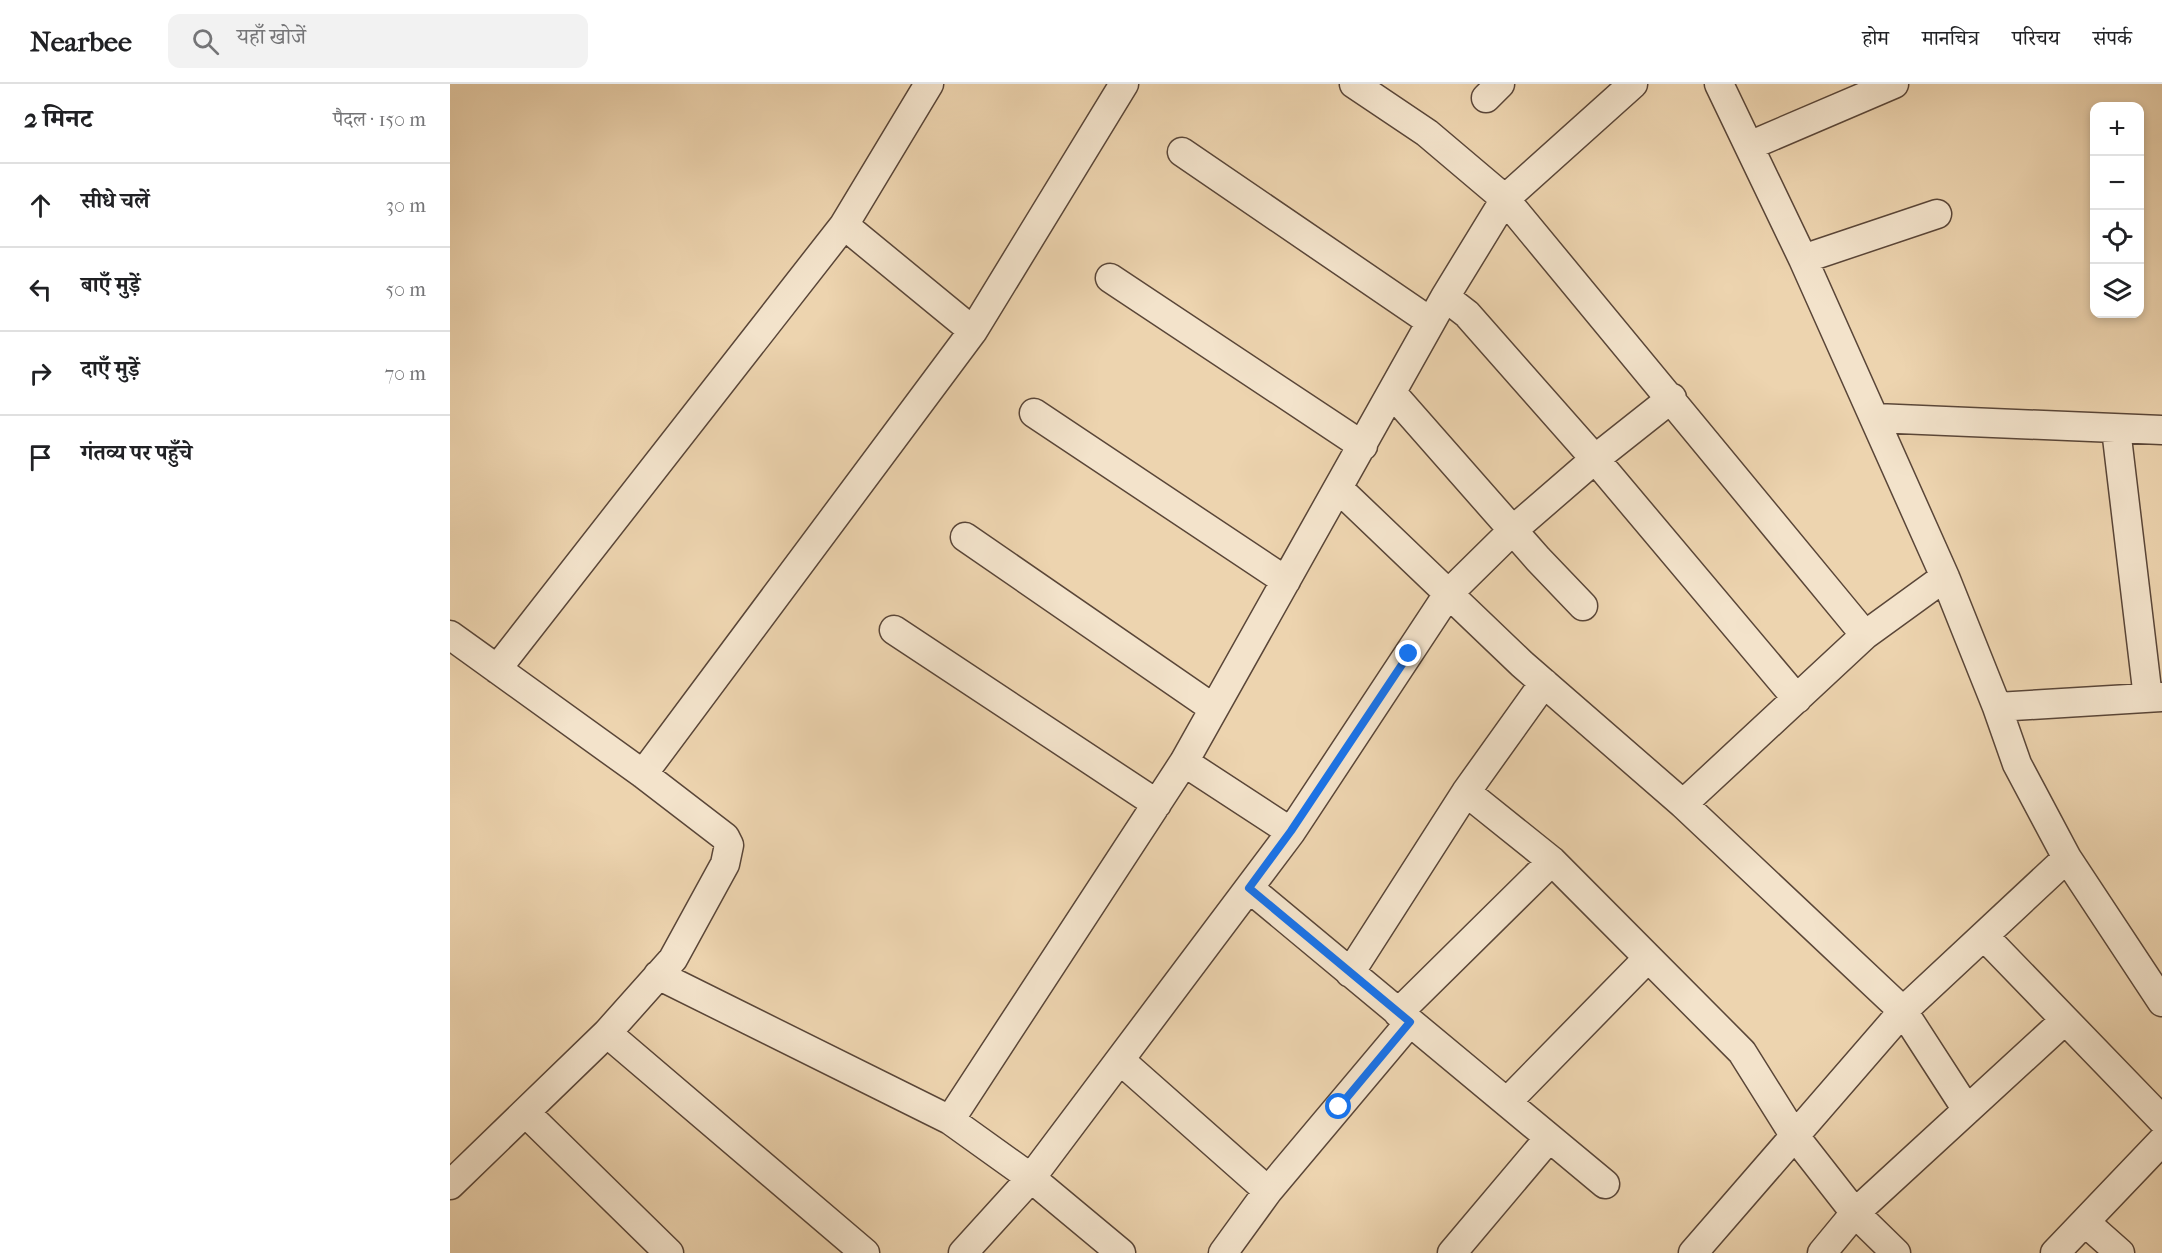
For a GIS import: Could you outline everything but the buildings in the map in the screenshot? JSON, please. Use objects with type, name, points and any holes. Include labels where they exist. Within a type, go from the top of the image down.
[{"type":"street","points":[[497,669],[844,225],[928,84]]},
{"type":"street","points":[[643,774],[973,331],[1124,84]]},
{"type":"street","points":[[1354,84],[1427,133],[1505,199],[1672,398],[1865,635]]},
{"type":"street","points":[[950,1120],[1184,762],[1445,297],[1505,199],[1634,84]]},
{"type":"street","points":[[1719,84],[1803,259],[1945,577],[1997,707],[2017,764],[2067,858],[2162,1002]]},
{"type":"street","points":[[1749,146],[1894,84]]},
{"type":"street","points":[[1182,152],[1431,322]]},
{"type":"street","points":[[1803,259],[1937,214]]},
{"type":"street","points":[[844,225],[973,331]]},
{"type":"street","points":[[1110,278],[1363,446]]},
{"type":"street","points":[[1445,297],[1467,314],[1595,459],[1797,699]]},
{"type":"street","points":[[1392,393],[1583,606]]},
{"type":"street","points":[[963,1253],[1031,1178],[1291,831],[1448,594],[1513,530],[1595,459],[1672,398]]},
{"type":"street","points":[[1034,413],[1286,581]]},
{"type":"street","points":[[1875,418],[2162,430]]},
{"type":"street","points":[[1997,707],[2155,697],[2116,429]]},
{"type":"street","points":[[1339,489],[1544,683],[1683,804],[1903,1011],[1967,1110]]},
{"type":"street","points":[[965,537],[1213,708]]},
{"type":"street","points":[[1683,804],[1865,635],[1945,577]]},
{"type":"street","points":[[894,630],[1156,804]]},
{"type":"street","points":[[450,635],[643,774],[725,837],[729,845],[725,864],[673,959],[607,1033],[450,1185]]},
{"type":"street","points":[[1350,973],[1466,792],[1544,683]]},
{"type":"street","points":[[1184,762],[1291,831]]},
{"type":"street","points":[[1466,792],[1552,861],[1742,1052],[1794,1135],[1855,1213],[1896,1253]]},
{"type":"street","points":[[1693,1253],[1903,1011],[2067,858]]},
{"type":"street","points":[[1223,1253],[1268,1191],[1404,1018],[1552,861]]},
{"type":"street","points":[[1249,888],[1605,1184]]},
{"type":"street","points":[[1984,936],[2162,1120]]},
{"type":"street","points":[[1506,1102],[1647,959]]},
{"type":"street","points":[[658,975],[950,1120],[1031,1178],[1121,1253]]},
{"type":"street","points":[[1822,1253],[1855,1213],[2064,1021]]},
{"type":"street","points":[[607,1033],[865,1253]]},
{"type":"street","points":[[1120,1060],[1268,1191]]},
{"type":"street","points":[[526,1113],[669,1253]]},
{"type":"street","points":[[1452,1253],[1549,1138]]},
{"type":"street","points":[[2055,1253],[2162,1141]]},
{"type":"street","points":[[2085,1222],[2120,1253]]},
{"type":"route","points":[[1339,1107],[1410,1022],[1249,888],[1291,831],[1409,654]]}]
